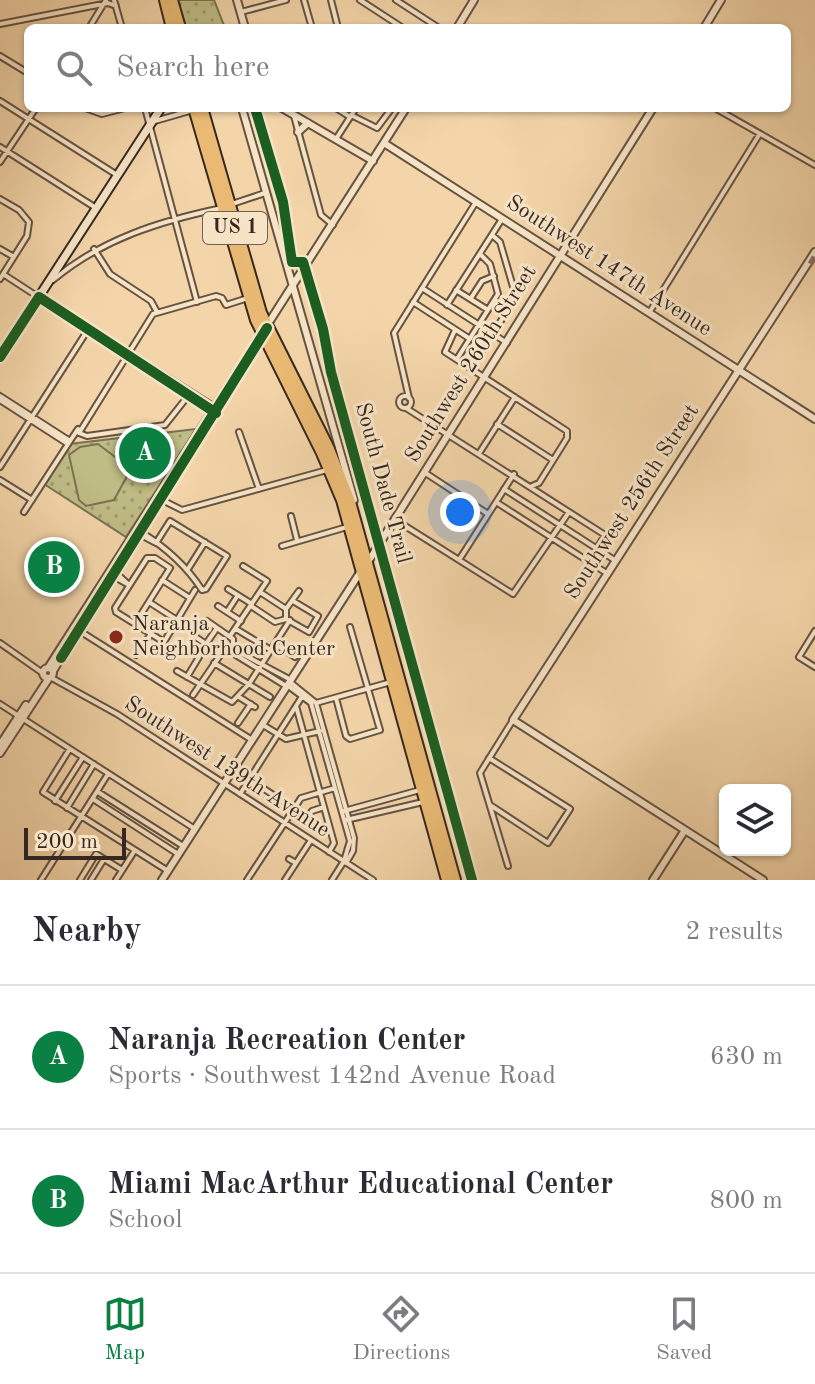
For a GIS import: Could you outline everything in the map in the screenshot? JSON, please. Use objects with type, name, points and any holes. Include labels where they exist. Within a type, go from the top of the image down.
[{"type":"highway","points":[[165,0],[174,24]]},
{"type":"highway","points":[[172,0],[175,24]]},
{"type":"highway","points":[[198,112],[212,168],[226,206]]},
{"type":"highway","name":"US 1","points":[[198,112],[261,313],[264,333]]},
{"type":"highway","name":"US 1","points":[[226,206],[248,298],[336,463],[455,880]]},
{"type":"highway","name":"US 1","points":[[353,523],[363,548],[367,588],[447,880]]},
{"type":"highway","points":[[363,548],[376,549]]},
{"type":"highway","points":[[351,587],[367,588]]},
{"type":"main road","points":[[0,357],[158,112]]},
{"type":"street","points":[[237,0],[244,24]]},
{"type":"street","points":[[241,12],[286,0]]},
{"type":"street","points":[[304,0],[311,24]]},
{"type":"street","points":[[331,0],[337,24]]},
{"type":"street","points":[[360,0],[397,24]]},
{"type":"street","points":[[396,0],[433,24]]},
{"type":"street","points":[[459,24],[473,2],[463,0]]},
{"type":"street","points":[[706,24],[721,0]]},
{"type":"street","points":[[91,24],[105,2]]},
{"type":"street","points":[[0,24],[105,2],[115,3],[121,24]]},
{"type":"street","points":[[0,56],[24,71]]},
{"type":"street","points":[[0,101],[117,175]]},
{"type":"street","points":[[0,162],[34,112]]},
{"type":"street","points":[[146,112],[197,302]]},
{"type":"street","points":[[151,124],[186,112]]},
{"type":"street","points":[[243,112],[293,288],[353,523],[282,546]]},
{"type":"street","points":[[289,112],[373,161]]},
{"type":"street","points":[[344,112],[376,128],[390,112]]},
{"type":"street","points":[[336,139],[354,112]]},
{"type":"street","points":[[0,753],[404,112]]},
{"type":"street","name":"Southwest 260th Street","points":[[162,880],[376,549],[651,112]]},
{"type":"street","points":[[722,112],[815,165]]},
{"type":"street","points":[[293,114],[321,215],[333,225]]},
{"type":"street","points":[[298,132],[308,123]]},
{"type":"street","points":[[649,313],[759,135]]},
{"type":"street","name":"Southwest 147th Avenue","points":[[384,143],[815,419]]},
{"type":"street","points":[[0,147],[96,208]]},
{"type":"street","points":[[45,286],[84,255],[122,236],[266,193]]},
{"type":"street","points":[[0,199],[19,210],[29,222],[27,236],[2,277],[128,352],[215,410]]},
{"type":"street","points":[[406,408],[408,399],[394,334],[476,202]]},
{"type":"street","points":[[447,305],[502,219]]},
{"type":"street","points":[[471,368],[516,294],[500,242],[492,235]]},
{"type":"street","points":[[71,247],[84,255]]},
{"type":"street","points":[[0,249],[14,257]]},
{"type":"street","points":[[94,249],[110,274],[151,301],[157,312]]},
{"type":"street","name":"Southwest 256th Street","points":[[490,805],[480,773],[813,261],[815,252]]},
{"type":"street","points":[[457,359],[498,294],[489,262],[480,254]]},
{"type":"street","points":[[470,299],[483,279],[494,276]]},
{"type":"street","points":[[422,288],[507,343]]},
{"type":"street","points":[[456,290],[488,310]]},
{"type":"street","points":[[24,512],[151,316],[219,296],[226,305],[248,298]]},
{"type":"street","points":[[413,302],[470,339]]},
{"type":"street","points":[[261,313],[278,311]]},
{"type":"street","points":[[0,467],[89,328]]},
{"type":"street","points":[[455,330],[444,349],[567,431],[567,438],[539,483],[532,486]]},
{"type":"street","points":[[128,352],[188,396],[215,410]]},
{"type":"street","points":[[79,430],[87,436],[168,423],[188,396]]},
{"type":"street","points":[[479,452],[515,397]]},
{"type":"street","points":[[0,398],[69,443]]},
{"type":"street","points":[[408,399],[399,404],[514,474],[605,535],[597,548]]},
{"type":"street","points":[[408,399],[417,413]]},
{"type":"street","points":[[497,424],[553,460]]},
{"type":"street","points":[[239,432],[259,489]]},
{"type":"street","points":[[159,498],[182,510],[336,463]]},
{"type":"street","points":[[424,472],[488,514]]},
{"type":"street","points":[[458,561],[514,474]]},
{"type":"street","points":[[0,480],[32,500]]},
{"type":"street","points":[[504,489],[616,561]]},
{"type":"street","points":[[76,629],[140,533],[159,498]]},
{"type":"street","points":[[496,502],[608,574]]},
{"type":"street","points":[[394,519],[514,594],[569,512]]},
{"type":"street","points":[[291,516],[298,541]]},
{"type":"street","points":[[140,533],[188,569],[202,590],[206,589],[227,556],[170,521],[156,543]]},
{"type":"street","points":[[188,569],[205,542]]},
{"type":"street","points":[[135,624],[170,568],[155,558],[147,558],[115,608],[135,624],[164,642],[195,590]]},
{"type":"street","points":[[243,566],[267,581],[230,636],[232,650],[316,703],[337,787]]},
{"type":"street","points":[[114,574],[129,585]]},
{"type":"street","points":[[162,580],[190,598]]},
{"type":"street","points":[[228,589],[278,623],[288,620],[309,632],[318,618],[293,601]]},
{"type":"street","points":[[286,609],[299,591]]},
{"type":"street","points":[[177,671],[230,703],[239,697],[288,620],[286,609],[260,592]]},
{"type":"street","points":[[227,612],[238,595]]},
{"type":"street","points":[[149,602],[177,620]]},
{"type":"street","points":[[218,606],[241,621]]},
{"type":"street","points":[[207,621],[230,636]]},
{"type":"street","points":[[336,698],[346,736],[350,739],[380,730],[350,627]]},
{"type":"street","points":[[206,644],[217,628]]},
{"type":"street","points":[[76,629],[252,740]]},
{"type":"street","points":[[236,629],[271,650]]},
{"type":"street","points":[[815,631],[799,657],[815,667]]},
{"type":"street","points":[[136,655],[151,634]]},
{"type":"street","points":[[197,638],[221,654]]},
{"type":"street","name":"Southwest 139th Avenue","points":[[0,643],[373,880]]},
{"type":"street","points":[[275,644],[295,657]]},
{"type":"street","points":[[193,695],[221,654],[232,650]]},
{"type":"street","points":[[187,677],[199,657]]},
{"type":"street","points":[[214,663],[270,697]]},
{"type":"street","points":[[316,703],[393,682]]},
{"type":"street","points":[[288,683],[311,703],[344,811],[350,845],[345,862],[332,880]]},
{"type":"street","points":[[240,794],[303,695]]},
{"type":"street","points":[[238,723],[253,705],[239,697]]},
{"type":"street","points":[[0,704],[195,829]]},
{"type":"street","points":[[296,706],[334,843],[329,852]]},
{"type":"street","points":[[0,745],[20,718]]},
{"type":"street","points":[[285,723],[299,719]]},
{"type":"street","points":[[513,720],[763,880]]},
{"type":"street","points":[[262,725],[286,739],[320,731]]},
{"type":"street","points":[[69,749],[43,792],[168,871]]},
{"type":"street","points":[[55,801],[83,757]]},
{"type":"street","points":[[489,758],[570,809],[548,843],[490,805]]},
{"type":"street","points":[[67,808],[94,764]]},
{"type":"street","points":[[73,773],[85,780]]},
{"type":"street","points":[[41,880],[108,774]]},
{"type":"street","points":[[249,779],[330,832]]},
{"type":"street","points":[[65,786],[76,793]]},
{"type":"street","points":[[247,880],[303,796],[337,787]]},
{"type":"street","points":[[344,811],[422,789]]},
{"type":"street","points":[[97,792],[183,846]]},
{"type":"street","points":[[93,799],[178,854]]},
{"type":"street","points":[[346,820],[418,800],[426,804]]},
{"type":"street","points":[[490,805],[508,866]]},
{"type":"street","points":[[308,817],[312,811],[324,807]]},
{"type":"street","points":[[653,880],[685,830]]},
{"type":"street","points":[[285,880],[311,840]]},
{"type":"street","points":[[116,880],[135,850]]},
{"type":"street","points":[[80,880],[96,854],[122,870]]},
{"type":"street","points":[[91,880],[104,859]]},
{"type":"street","points":[[289,859],[296,863]]},
{"type":"shaded area","points":[[178,0],[214,0],[223,24],[185,24]]},
{"type":"shaded area","points":[[196,429],[126,537],[44,484],[69,444]]},
{"type":"shaded area","points":[[98,444],[131,469],[114,500],[86,506],[79,500],[69,455],[80,447]]},
{"type":"marked path","points":[[810,259],[815,262]]},
{"type":"cycle path","name":"South Dade Trail","points":[[256,112],[283,202],[292,262],[303,262],[323,329],[331,372],[472,880]]},
{"type":"cycle path","points":[[0,357],[39,297],[216,413]]},
{"type":"cycle path","points":[[61,658],[267,328]]},
{"type":"place","name":"Naranja Recreation Center","points":[[145,453]]},
{"type":"place","name":"Miami MacArthur Educational Center","points":[[54,567]]},
{"type":"place","name":"Naranja Neighborhood Center","points":[[116,637]]}]
